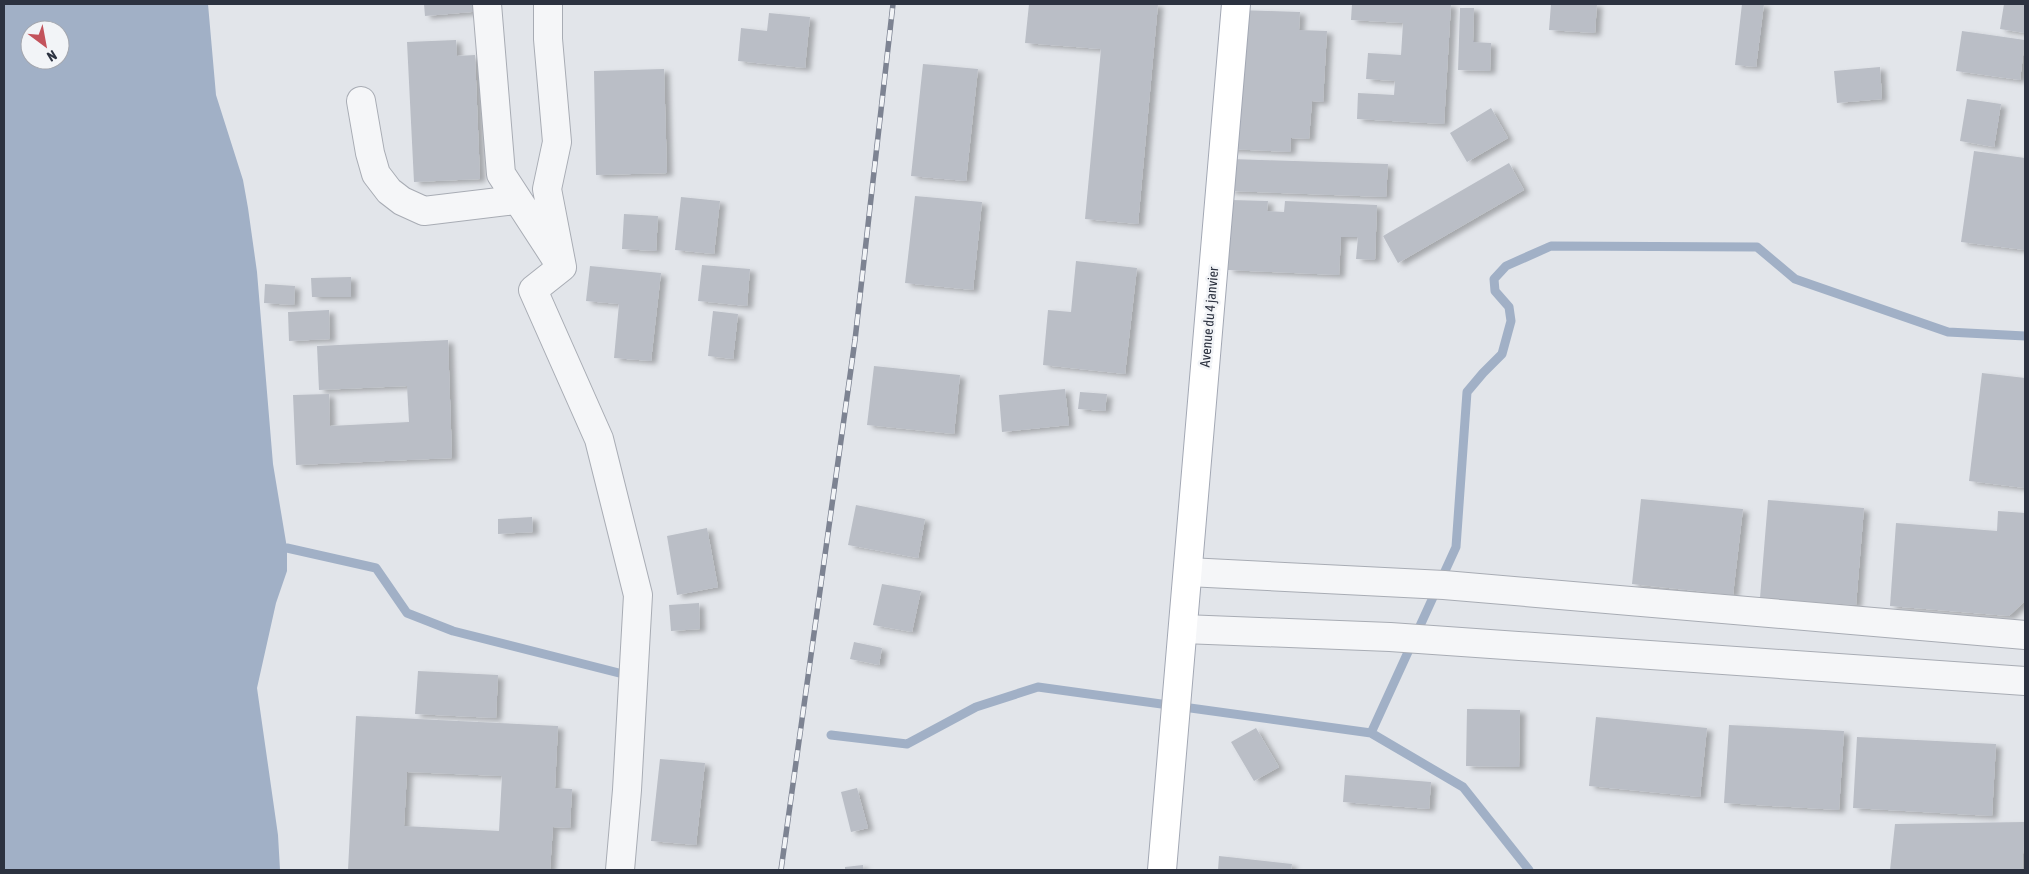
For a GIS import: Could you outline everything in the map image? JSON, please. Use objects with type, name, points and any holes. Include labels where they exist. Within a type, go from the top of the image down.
[{"type":"main road","name":"Avenue du 4 janvier","points":[[1162,870],[1236,4]]},
{"type":"street","points":[[487,4],[501,174],[516,200],[562,267]]},
{"type":"street","points":[[548,4],[548,39],[557,142],[547,189],[562,267]]},
{"type":"street","points":[[361,101],[370,154],[376,174],[389,191],[402,201],[424,211],[516,200]]},
{"type":"street","points":[[562,267],[533,290],[599,439],[638,595],[627,790],[620,870]]},
{"type":"street","points":[[1188,572],[1394,581],[2025,635]]},
{"type":"street","points":[[1183,630],[1441,640],[2025,681]]},
{"type":"water","points":[[4,4],[208,4],[216,95],[243,180],[248,208],[257,272],[273,464],[287,548],[287,571],[276,603],[257,688],[278,835],[280,870],[4,870]]},
{"type":"building","points":[[424,4],[482,4],[483,11],[425,16]]},
{"type":"building","points":[[1029,4],[1158,4],[1138,224],[1085,219],[1101,49],[1025,43]]},
{"type":"building","points":[[1352,4],[1451,4],[1444,124],[1357,119],[1358,93],[1394,95],[1395,81],[1366,79],[1368,53],[1401,55],[1403,23],[1351,20]]},
{"type":"building","points":[[1551,4],[1597,4],[1595,33],[1549,30]]},
{"type":"building","points":[[1742,4],[1764,4],[1756,67],[1735,65]]},
{"type":"building","points":[[2004,4],[2025,4],[2025,33],[2000,29]]},
{"type":"building","points":[[1460,8],[1474,8],[1473,42],[1491,43],[1490,71],[1458,70]]},
{"type":"building","points":[[1236,10],[1300,12],[1299,30],[1327,31],[1323,102],[1312,101],[1309,139],[1291,138],[1290,152],[1229,149]]},
{"type":"building","points":[[769,13],[810,17],[805,68],[738,61],[741,28],[767,31]]},
{"type":"building","points":[[1962,31],[2025,40],[2020,80],[1956,71]]},
{"type":"building","points":[[456,40],[457,56],[475,55],[480,179],[414,182],[407,42]]},
{"type":"building","points":[[923,64],[978,69],[966,181],[911,176]]},
{"type":"building","points":[[1880,67],[1882,99],[1837,103],[1834,71]]},
{"type":"building","points":[[664,69],[667,173],[596,175],[594,71]]},
{"type":"building","points":[[1967,99],[2001,104],[1994,147],[1960,141]]},
{"type":"building","points":[[1491,108],[1508,138],[1467,162],[1450,133]]},
{"type":"building","points":[[1974,151],[2025,158],[2025,250],[1961,242]]},
{"type":"building","points":[[1231,159],[1388,164],[1386,197],[1229,191]]},
{"type":"building","points":[[1509,163],[1524,190],[1398,263],[1383,236]]},
{"type":"building","points":[[915,196],[982,202],[973,290],[905,283]]},
{"type":"building","points":[[681,197],[720,201],[714,254],[675,250]]},
{"type":"building","points":[[1231,200],[1268,201],[1267,211],[1284,212],[1285,201],[1377,205],[1375,260],[1356,259],[1358,237],[1341,237],[1339,275],[1228,270]]},
{"type":"building","points":[[624,214],[658,216],[656,251],[622,249]]},
{"type":"building","points":[[1076,261],[1137,268],[1125,374],[1043,365],[1048,310],[1071,312]]},
{"type":"building","points":[[702,265],[750,269],[747,306],[698,301]]},
{"type":"building","points":[[590,266],[661,273],[651,361],[614,358],[619,304],[586,301]]},
{"type":"building","points":[[351,277],[351,297],[312,297],[311,278]]},
{"type":"building","points":[[265,284],[295,286],[294,305],[264,303]]},
{"type":"building","points":[[329,310],[330,339],[289,341],[288,312]]},
{"type":"building","points":[[713,311],[738,314],[733,359],[708,356]]},
{"type":"building","points":[[448,340],[452,458],[296,465],[293,395],[329,394],[330,426],[409,422],[407,386],[319,390],[317,346]]},
{"type":"building","points":[[874,366],[960,375],[954,434],[867,425]]},
{"type":"building","points":[[1982,373],[2025,378],[2025,488],[1969,481]]},
{"type":"building","points":[[1065,389],[1069,425],[1002,432],[999,395]]},
{"type":"building","points":[[1080,392],[1107,394],[1105,411],[1078,409]]},
{"type":"building","points":[[1641,499],[1743,509],[1733,595],[1632,584]]},
{"type":"building","points":[[1768,500],[1864,508],[1856,605],[1760,598]]},
{"type":"building","points":[[856,505],[925,519],[918,558],[848,545]]},
{"type":"building","points":[[1998,511],[2025,513],[2025,601],[2009,616],[1890,606],[1896,523],[1997,531]]},
{"type":"building","points":[[532,517],[533,532],[498,534],[498,519]]},
{"type":"building","points":[[707,528],[718,587],[677,595],[667,536]]},
{"type":"building","points":[[882,584],[921,591],[912,632],[873,625]]},
{"type":"building","points":[[699,603],[700,629],[671,631],[669,605]]},
{"type":"building","points":[[854,642],[882,648],[879,665],[850,659]]},
{"type":"building","points":[[418,671],[498,675],[496,718],[415,714]]},
{"type":"building","points":[[1467,709],[1520,710],[1519,767],[1466,766]]},
{"type":"building","points":[[356,716],[558,726],[555,788],[572,789],[570,828],[553,827],[550,870],[348,870]],"holes":[[[407,772],[502,776],[499,831],[404,826]]]},
{"type":"building","points":[[1596,717],[1707,728],[1700,797],[1589,786]]},
{"type":"building","points":[[1729,725],[1844,731],[1839,810],[1724,803]]},
{"type":"building","points":[[1256,728],[1279,767],[1254,781],[1231,742]]},
{"type":"building","points":[[1857,737],[1996,744],[1992,816],[1853,808]]},
{"type":"building","points":[[660,759],[705,763],[696,845],[651,841]]},
{"type":"building","points":[[1345,775],[1431,782],[1429,809],[1343,802]]},
{"type":"building","points":[[857,788],[868,828],[851,832],[841,792]]},
{"type":"building","points":[[2025,822],[2022,870],[1890,870],[1895,824]]},
{"type":"building","points":[[1219,856],[1292,864],[1291,870],[1218,870]]},
{"type":"building","points":[[863,865],[863,870],[845,870],[845,867]]},
{"type":"waterway","points":[[1371,733],[1456,547],[1467,392],[1502,354],[1511,321],[1509,307],[1495,291],[1494,279],[1506,266],[1551,246],[1757,247],[1795,279],[1948,332],[2025,336]]},
{"type":"waterway","points":[[287,548],[376,568],[407,613],[453,631],[623,674]]},
{"type":"waterway","points":[[831,735],[907,744],[976,707],[1038,687],[1371,733],[1463,787],[1529,870]]},
{"type":"railway","points":[[781,870],[855,340],[893,4]]}]
